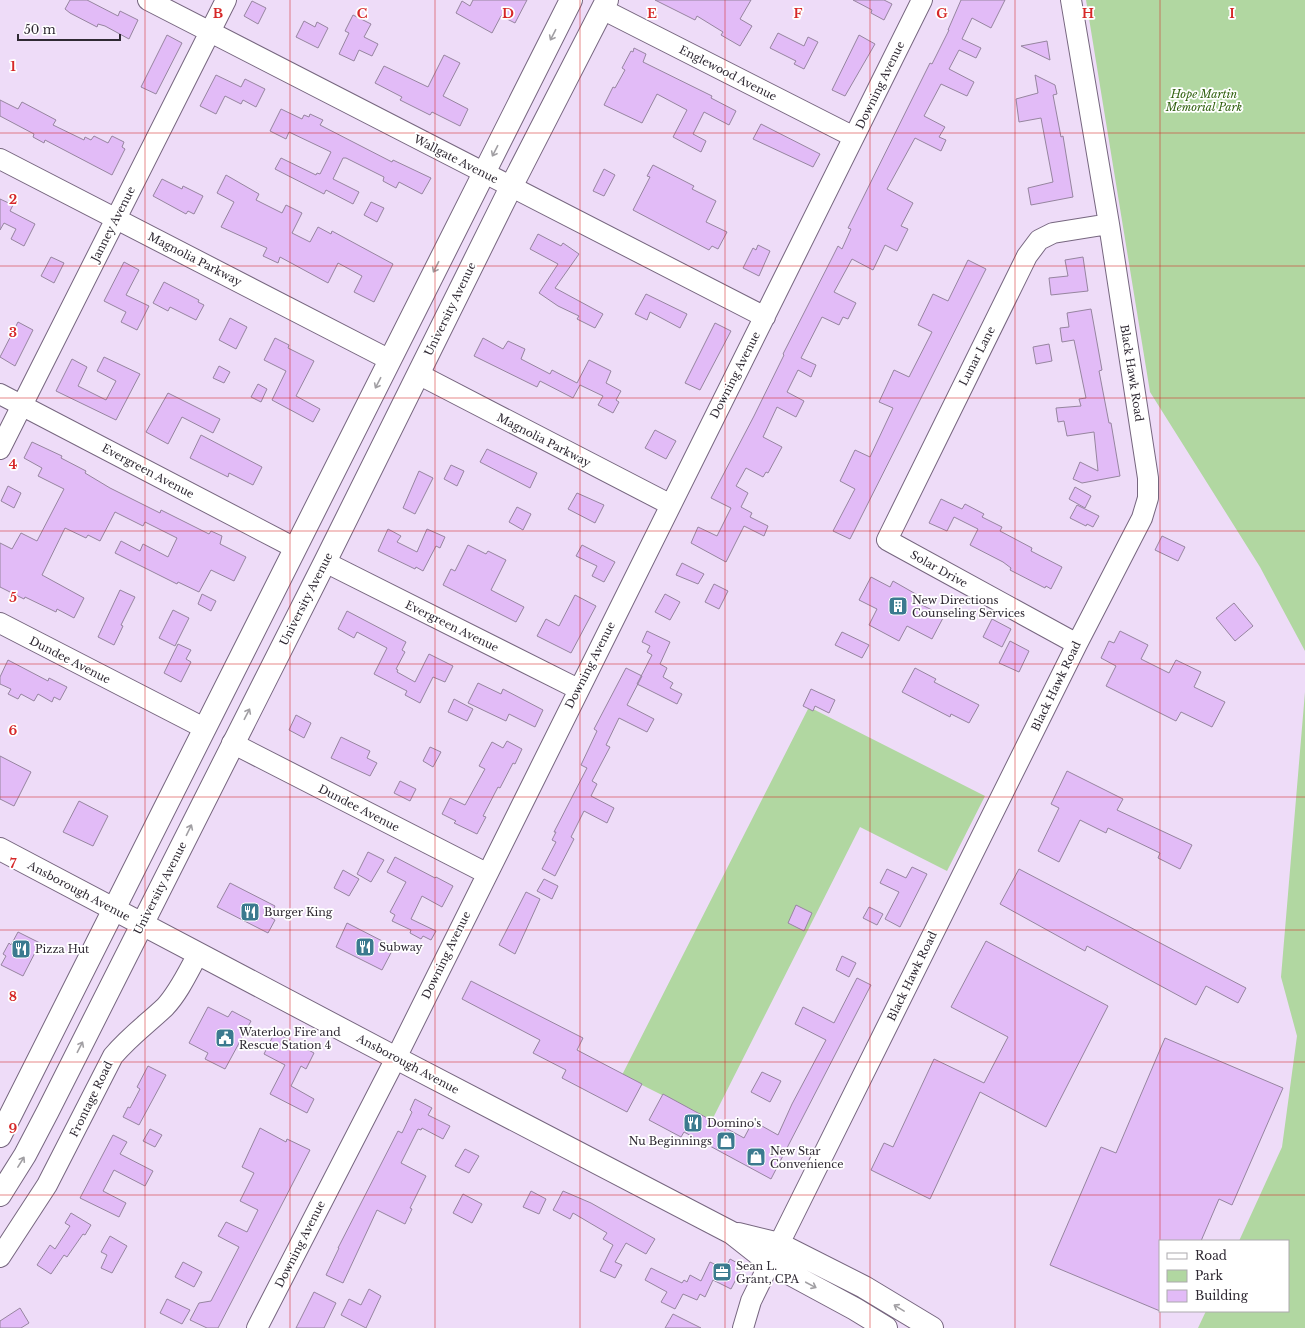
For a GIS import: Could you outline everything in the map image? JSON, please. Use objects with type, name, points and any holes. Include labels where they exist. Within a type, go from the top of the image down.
[{"type":"main road","points":[[0,1136],[571,0]]},
{"type":"main road","name":"University Avenue","points":[[0,1195],[25,1155],[142,925],[604,4]]},
{"type":"main road","name":"Ansborough Avenue","points":[[0,849],[113,910],[732,1232],[774,1253],[864,1287],[932,1328]]},
{"type":"main road","name":"Ansborough Avenue","points":[[774,1253],[886,1328]]},
{"type":"street","name":"Wallgate Avenue","points":[[148,0],[765,317]]},
{"type":"street","name":"Janney Avenue","points":[[0,449],[226,0]]},
{"type":"street","name":"Downing Avenue","points":[[257,1328],[396,1058],[486,873],[922,0]]},
{"type":"street","name":"Black Hawk Road","points":[[743,1328],[751,1301],[774,1253],[1076,644],[1142,518],[1148,498],[1148,478],[1109,224],[1071,0]]},
{"type":"street","name":"Englewood Avenue","points":[[604,4],[854,137]]},
{"type":"street","name":"Magnolia Parkway","points":[[0,159],[390,360]]},
{"type":"street","name":"Lunar Lane","points":[[886,540],[1027,256],[1039,240],[1053,233],[1109,224]]},
{"type":"street","name":"Magnolia Parkway","points":[[418,374],[670,505]]},
{"type":"street","name":"Evergreen Avenue","points":[[0,394],[295,548]]},
{"type":"street","name":"Solar Drive","points":[[886,540],[1076,644]]},
{"type":"street","name":"Evergreen Avenue","points":[[325,562],[578,689]]},
{"type":"street","name":"Dundee Avenue","points":[[0,623],[204,728]]},
{"type":"street","name":"Dundee Avenue","points":[[232,743],[486,873]]},
{"type":"street","name":"Frontage Road","points":[[0,1257],[47,1185],[113,1056],[127,1038],[165,1007],[180,988],[198,954]]},
{"type":"green space","name":"Hope Martin Memorial Park","points":[[1086,0],[1305,0],[1305,651],[1260,567],[1150,392]]},
{"type":"green space","points":[[1305,692],[1305,1328],[1198,1328],[1206,1312],[1289,1312],[1289,1240],[1239,1240],[1282,1147],[1297,1036],[1281,977]]},
{"type":"green space","points":[[809,707],[985,796],[947,871],[860,827],[712,1120],[622,1075]]},
{"type":"building","points":[[70,0],[87,0],[118,16],[120,11],[138,20],[129,39],[105,26],[98,24],[97,27],[70,13],[65,9]]},
{"type":"building","points":[[473,0],[527,0],[515,23],[501,16],[492,33],[456,13],[462,1],[470,6]]},
{"type":"building","points":[[655,0],[751,0],[740,19],[752,26],[740,46],[721,35],[723,32],[697,16],[695,20]]},
{"type":"building","points":[[853,0],[884,0],[892,4],[884,20],[871,13],[872,10]]},
{"type":"building","points":[[961,0],[1005,0],[991,28],[972,18],[962,39],[981,48],[976,58],[959,50],[949,69],[974,82],[967,96],[941,84],[924,116],[945,127],[939,137],[946,140],[941,151],[915,138],[887,189],[913,203],[901,226],[908,229],[897,251],[885,245],[873,270],[852,259],[834,292],[856,303],[848,319],[843,317],[839,325],[822,317],[801,358],[816,365],[811,377],[798,370],[787,392],[804,401],[796,417],[777,407],[763,437],[782,447],[768,473],[766,472],[763,477],[746,468],[736,486],[748,493],[741,507],[752,513],[750,517],[768,526],[764,536],[744,526],[726,562],[691,543],[698,527],[717,536],[731,508],[711,498],[754,416],[784,355],[783,354],[838,246],[842,249],[851,229],[848,228],[930,63],[932,64],[949,30]]},
{"type":"building","points":[[252,1],[266,8],[258,24],[244,16]]},
{"type":"building","points":[[353,15],[371,24],[364,37],[378,44],[372,56],[359,50],[354,61],[339,54],[349,33],[345,31]]},
{"type":"building","points":[[304,21],[315,27],[317,22],[328,28],[318,48],[296,37]]},
{"type":"building","points":[[778,33],[804,46],[808,37],[818,42],[804,69],[794,64],[796,61],[770,48]]},
{"type":"building","points":[[167,35],[182,43],[156,94],[141,87]]},
{"type":"building","points":[[859,35],[875,44],[845,96],[832,90]]},
{"type":"building","points":[[1047,41],[1050,60],[1021,46]]},
{"type":"building","points":[[634,48],[646,54],[643,62],[712,96],[711,98],[736,111],[729,125],[704,112],[693,134],[706,141],[701,152],[673,137],[687,110],[657,94],[642,123],[604,105],[613,87],[615,88],[625,70],[622,68],[631,51],[633,52]]},
{"type":"building","points":[[444,55],[460,63],[443,96],[468,109],[460,126],[432,112],[430,115],[400,100],[402,97],[375,83],[384,66],[428,87]]},
{"type":"building","points":[[216,75],[241,87],[245,79],[265,89],[256,107],[243,100],[241,104],[225,96],[216,114],[200,106]]},
{"type":"building","points":[[1035,75],[1055,85],[1057,94],[1053,95],[1061,137],[1063,136],[1073,197],[1031,205],[1028,188],[1053,182],[1041,118],[1019,122],[1016,99],[1038,93]]},
{"type":"building","points":[[0,100],[18,109],[22,102],[56,120],[53,125],[84,140],[85,137],[91,140],[94,136],[108,143],[112,136],[124,142],[122,147],[125,149],[112,175],[45,140],[44,143],[33,137],[34,134],[0,116]]},
{"type":"building","points":[[281,109],[302,119],[304,115],[309,117],[310,114],[323,120],[320,125],[392,162],[393,160],[431,178],[422,194],[399,182],[396,188],[383,181],[384,177],[346,158],[343,158],[333,179],[359,192],[353,204],[326,190],[324,194],[275,169],[281,158],[316,175],[317,173],[320,174],[331,152],[289,132],[286,139],[270,131]]},
{"type":"building","points":[[761,124],[820,154],[813,167],[753,139]]},
{"type":"building","points":[[653,165],[694,186],[692,189],[716,201],[706,222],[727,232],[718,249],[712,246],[709,250],[633,210],[650,177],[647,176]]},
{"type":"building","points":[[604,169],[615,175],[604,196],[593,191]]},
{"type":"building","points":[[226,175],[259,194],[256,200],[282,213],[286,205],[302,213],[292,233],[310,242],[318,227],[331,234],[332,231],[393,264],[374,302],[354,292],[362,276],[338,263],[328,283],[280,257],[278,263],[263,256],[267,248],[221,227],[234,202],[217,193]]},
{"type":"building","points":[[162,179],[182,189],[183,186],[203,196],[194,214],[188,211],[186,214],[153,196]]},
{"type":"building","points":[[0,199],[13,205],[10,211],[35,224],[24,246],[11,239],[16,229],[4,223],[0,230]]},
{"type":"building","points":[[371,202],[384,208],[377,222],[364,215]]},
{"type":"building","points":[[538,234],[561,246],[563,243],[579,254],[555,288],[603,314],[595,328],[577,319],[579,316],[558,306],[539,293],[558,264],[530,249]]},
{"type":"building","points":[[758,245],[770,251],[759,276],[743,268],[753,248],[756,250]]},
{"type":"building","points":[[51,257],[64,263],[54,283],[41,276]]},
{"type":"building","points":[[1083,257],[1088,291],[1051,295],[1049,278],[1068,276],[1065,260]]},
{"type":"building","points":[[968,260],[986,269],[850,539],[833,531],[855,489],[840,481],[855,450],[870,457],[893,408],[879,402],[894,370],[909,377],[932,332],[918,325],[933,294],[948,301]]},
{"type":"building","points":[[124,262],[139,270],[126,295],[149,306],[137,330],[121,322],[126,312],[104,301]]},
{"type":"building","points":[[164,282],[199,300],[198,302],[204,305],[196,320],[170,307],[168,311],[153,303]]},
{"type":"building","points":[[646,294],[687,314],[680,328],[650,312],[647,320],[635,314]]},
{"type":"building","points":[[1091,309],[1102,370],[1099,371],[1109,423],[1111,423],[1120,476],[1082,483],[1073,479],[1080,462],[1098,471],[1094,432],[1067,436],[1064,421],[1058,422],[1056,408],[1081,406],[1079,399],[1086,398],[1074,340],[1062,342],[1060,328],[1069,327],[1067,313]]},
{"type":"building","points":[[230,318],[247,327],[236,349],[219,340]]},
{"type":"building","points":[[18,322],[33,330],[15,366],[0,357]]},
{"type":"building","points":[[715,323],[731,331],[700,390],[685,383]]},
{"type":"building","points":[[275,338],[289,345],[288,348],[314,361],[296,396],[320,409],[313,422],[272,400],[286,371],[264,360]]},
{"type":"building","points":[[483,338],[503,349],[508,341],[525,349],[521,359],[550,374],[552,370],[577,383],[589,360],[611,371],[606,383],[621,391],[616,400],[619,402],[613,413],[598,405],[603,396],[580,385],[573,398],[540,381],[537,387],[474,356]]},
{"type":"building","points":[[1049,344],[1052,361],[1036,364],[1033,347]]},
{"type":"building","points":[[104,357],[140,374],[116,420],[56,391],[72,359],[87,367],[78,386],[106,400],[116,381],[97,371]]},
{"type":"building","points":[[219,366],[230,372],[224,383],[213,378]]},
{"type":"building","points":[[258,384],[267,389],[261,402],[251,397]]},
{"type":"building","points":[[168,393],[220,419],[213,433],[182,417],[168,444],[146,432]]},
{"type":"building","points":[[655,430],[676,441],[666,459],[645,448]]},
{"type":"building","points":[[201,435],[262,467],[253,485],[229,473],[228,477],[190,458]]},
{"type":"building","points":[[32,442],[62,456],[61,458],[86,471],[85,473],[110,488],[160,513],[161,510],[209,534],[211,531],[222,536],[220,544],[246,557],[234,581],[211,570],[199,592],[178,582],[177,584],[115,553],[121,541],[140,551],[143,544],[168,557],[177,538],[145,522],[143,526],[115,512],[100,541],[88,535],[86,538],[65,528],[42,575],[84,598],[74,618],[57,609],[56,612],[25,597],[24,599],[0,587],[0,543],[12,549],[21,533],[37,541],[64,489],[38,476],[42,468],[24,458]]},
{"type":"building","points":[[487,449],[537,473],[530,488],[480,462]]},
{"type":"building","points":[[451,465],[464,471],[457,486],[444,479]]},
{"type":"building","points":[[419,471],[433,478],[415,514],[403,508]]},
{"type":"building","points":[[8,486],[21,493],[14,508],[1,501]]},
{"type":"building","points":[[1075,487],[1091,496],[1085,508],[1069,499]]},
{"type":"building","points":[[577,493],[604,505],[595,523],[568,509]]},
{"type":"building","points":[[941,499],[962,509],[965,504],[984,514],[982,517],[1002,527],[1000,531],[1032,548],[1031,551],[1062,567],[1051,589],[1046,586],[1045,588],[1010,570],[1011,568],[1003,562],[970,545],[978,529],[954,517],[947,531],[929,523]]},
{"type":"building","points":[[1077,505],[1099,516],[1093,527],[1087,524],[1086,526],[1070,518]]},
{"type":"building","points":[[517,507],[531,514],[523,530],[509,522]]},
{"type":"building","points":[[388,529],[401,536],[397,542],[417,552],[427,529],[445,537],[440,548],[436,546],[423,571],[416,567],[415,569],[378,551]]},
{"type":"building","points":[[1162,536],[1185,547],[1178,561],[1155,550]]},
{"type":"building","points":[[468,545],[486,554],[488,551],[506,560],[491,590],[524,607],[516,622],[443,585],[451,569],[455,571]]},
{"type":"building","points":[[582,545],[615,562],[604,582],[592,576],[597,566],[576,556]]},
{"type":"building","points":[[682,563],[704,574],[698,584],[676,575]]},
{"type":"building","name":"New Directions Counseling Services","points":[[871,577],[890,587],[893,581],[921,597],[918,603],[944,616],[932,639],[907,626],[899,641],[869,625],[877,609],[859,600]]},
{"type":"building","points":[[714,584],[728,591],[719,609],[705,602]]},
{"type":"building","points":[[120,590],[135,597],[121,625],[123,626],[114,645],[98,637]]},
{"type":"building","points":[[202,594],[216,601],[211,611],[198,604]]},
{"type":"building","points":[[665,594],[680,602],[670,620],[655,612]]},
{"type":"building","points":[[575,595],[596,606],[571,653],[537,636],[546,619],[559,626]]},
{"type":"building","points":[[1234,603],[1253,626],[1235,641],[1216,618]]},
{"type":"building","points":[[173,610],[189,618],[175,646],[159,638]]},
{"type":"building","points":[[347,611],[406,642],[402,650],[405,652],[396,669],[398,670],[397,672],[415,682],[429,654],[453,666],[445,682],[433,677],[420,703],[405,695],[407,691],[374,674],[387,648],[357,632],[354,638],[338,629]]},
{"type":"building","points":[[992,619],[1011,629],[1002,647],[983,637]]},
{"type":"building","points":[[647,631],[670,642],[660,664],[667,668],[663,677],[673,683],[670,688],[682,694],[677,704],[637,684],[652,655],[647,652],[650,646],[642,642]]},
{"type":"building","points":[[1120,631],[1148,645],[1141,659],[1169,673],[1176,660],[1201,672],[1194,687],[1225,702],[1212,727],[1181,712],[1176,721],[1106,686],[1116,666],[1101,658],[1109,641],[1114,643]]},
{"type":"building","points":[[842,632],[869,645],[862,658],[835,645]]},
{"type":"building","points":[[1010,641],[1029,651],[1019,672],[999,663]]},
{"type":"building","points":[[178,644],[191,650],[186,659],[191,662],[181,682],[164,673]]},
{"type":"building","points":[[8,660],[48,681],[49,678],[67,687],[60,700],[54,697],[52,702],[38,694],[34,701],[21,694],[18,699],[8,694],[11,689],[0,684],[0,677]]},
{"type":"building","points":[[626,668],[642,676],[627,705],[654,719],[647,732],[619,718],[606,745],[610,747],[592,781],[597,784],[591,796],[614,808],[607,823],[584,811],[571,837],[574,839],[555,876],[542,869],[556,842],[552,840],[556,832],[554,832],[587,768],[581,765],[597,731],[594,729]]},
{"type":"building","points":[[915,668],[936,679],[934,682],[979,705],[969,723],[951,714],[950,717],[902,692]]},
{"type":"building","points":[[478,683],[501,694],[503,689],[543,710],[535,727],[509,714],[506,721],[468,703]]},
{"type":"building","points":[[811,689],[835,700],[829,713],[815,706],[813,711],[803,706]]},
{"type":"building","points":[[454,699],[473,709],[467,721],[448,712]]},
{"type":"building","points":[[296,715],[311,723],[304,738],[289,730]]},
{"type":"building","points":[[341,737],[370,751],[367,758],[377,763],[370,776],[331,758]]},
{"type":"building","points":[[507,741],[522,749],[515,764],[513,763],[500,788],[498,787],[483,816],[486,817],[477,834],[454,823],[456,821],[442,814],[450,798],[465,805],[485,769],[479,766],[492,742],[503,748]]},
{"type":"building","points":[[430,747],[441,752],[433,767],[423,761]]},
{"type":"building","points":[[0,756],[31,772],[14,806],[0,799]]},
{"type":"building","points":[[1067,771],[1123,799],[1117,810],[1192,845],[1180,869],[1158,858],[1160,853],[1108,828],[1106,833],[1080,820],[1059,862],[1038,851],[1059,808],[1051,804]]},
{"type":"building","points":[[400,781],[416,789],[410,801],[394,793]]},
{"type":"building","points":[[79,801],[108,816],[93,846],[63,832]]},
{"type":"building","points":[[368,852],[384,860],[371,882],[357,874]]},
{"type":"building","points":[[395,857],[453,886],[442,907],[422,896],[411,919],[436,931],[431,940],[423,936],[421,939],[410,933],[411,930],[392,921],[395,915],[390,912],[406,882],[387,872]]},
{"type":"building","points":[[912,867],[927,874],[900,927],[885,919],[899,892],[880,883],[887,869],[906,878]]},
{"type":"building","points":[[1019,869],[1246,988],[1238,1003],[1206,986],[1196,1005],[1087,946],[1085,951],[1000,904]]},
{"type":"building","points":[[343,870],[359,879],[349,896],[334,888]]},
{"type":"building","points":[[544,879],[558,886],[552,899],[537,891]]},
{"type":"building","name":"Burger King","points":[[230,883],[275,906],[270,917],[275,920],[268,933],[217,907]]},
{"type":"building","points":[[526,892],[540,899],[515,954],[499,945]]},
{"type":"building","points":[[796,905],[812,913],[804,931],[788,923]]},
{"type":"building","points":[[869,907],[883,914],[877,925],[863,918]]},
{"type":"building","name":"Subway","points":[[347,923],[394,947],[382,970],[336,947]]},
{"type":"building","name":"Pizza Hut","points":[[18,932],[40,943],[23,976],[1,965],[6,956],[3,954],[9,943],[11,945]]},
{"type":"building","points":[[986,941],[1108,1006],[1046,1127],[980,1092],[930,1199],[871,1170],[884,1143],[893,1147],[934,1059],[984,1083],[1008,1037],[951,1007]]},
{"type":"building","points":[[842,956],[856,963],[849,977],[836,970]]},
{"type":"building","points":[[857,978],[871,985],[771,1179],[684,1132],[681,1137],[649,1120],[663,1094],[744,1138],[753,1121],[778,1135],[792,1104],[826,1040],[795,1024],[803,1007],[834,1023]]},
{"type":"building","points":[[471,981],[583,1038],[577,1050],[642,1084],[627,1112],[562,1078],[566,1070],[533,1053],[540,1040],[462,999]]},
{"type":"building","points":[[208,1007],[228,1017],[232,1011],[251,1021],[225,1069],[205,1059],[208,1053],[189,1043]]},
{"type":"building","points":[[275,1032],[314,1053],[306,1069],[301,1066],[291,1086],[314,1099],[307,1113],[270,1094],[285,1065],[264,1054]]},
{"type":"building","points":[[1165,1038],[1283,1088],[1232,1205],[1219,1199],[1201,1240],[1159,1240],[1159,1311],[1050,1265],[1101,1147],[1116,1153]]},
{"type":"building","points":[[148,1066],[166,1075],[139,1125],[123,1117],[128,1107],[130,1108],[140,1089],[137,1087]]},
{"type":"building","points":[[762,1072],[781,1081],[770,1102],[751,1092]]},
{"type":"building","points":[[415,1099],[432,1108],[428,1115],[450,1126],[443,1139],[422,1128],[421,1130],[418,1129],[401,1163],[426,1176],[410,1208],[412,1209],[405,1224],[377,1210],[343,1283],[326,1275],[338,1248],[398,1131],[402,1133],[412,1112],[410,1110]]},
{"type":"building","points":[[260,1128],[286,1142],[287,1139],[310,1150],[218,1328],[207,1328],[190,1320],[199,1303],[211,1301],[239,1247],[218,1236],[226,1222],[247,1232],[258,1210],[240,1201],[254,1173],[242,1167]]},
{"type":"building","points":[[150,1129],[162,1135],[155,1147],[143,1141]]},
{"type":"building","points":[[113,1135],[127,1142],[120,1154],[153,1171],[145,1186],[114,1170],[103,1191],[126,1203],[119,1217],[80,1198]]},
{"type":"building","points":[[465,1149],[479,1156],[469,1173],[455,1166]]},
{"type":"building","points":[[531,1191],[546,1199],[539,1214],[523,1207]]},
{"type":"building","points":[[563,1191],[591,1203],[655,1239],[646,1254],[626,1243],[615,1262],[622,1265],[615,1278],[600,1271],[613,1245],[603,1239],[607,1233],[573,1213],[570,1219],[553,1210]]},
{"type":"building","points":[[463,1194],[482,1204],[472,1223],[453,1213]]},
{"type":"building","points":[[71,1213],[91,1225],[67,1257],[64,1255],[51,1274],[37,1265],[50,1245],[55,1249],[70,1226],[65,1223]]},
{"type":"building","points":[[110,1236],[127,1246],[112,1273],[101,1268],[107,1255],[101,1252]]},
{"type":"building","points":[[730,1259],[743,1266],[731,1289],[713,1280],[705,1297],[700,1294],[697,1300],[683,1294],[675,1309],[661,1302],[667,1292],[645,1280],[651,1268],[682,1283],[684,1280],[687,1282],[690,1275],[701,1281],[710,1262],[725,1269]]},
{"type":"building","points":[[183,1262],[202,1272],[194,1287],[175,1277]]},
{"type":"building","points":[[369,1289],[381,1296],[366,1328],[341,1315],[349,1299],[361,1305]]},
{"type":"building","points":[[314,1292],[336,1303],[324,1328],[296,1328]]},
{"type":"building","points":[[167,1299],[190,1310],[182,1324],[160,1313]]},
{"type":"building","points":[[20,1308],[29,1323],[21,1328],[0,1328],[0,1321]]},
{"type":"building","points":[[673,1314],[701,1328],[665,1328]]},
{"type":"place","name":"New Directions Counseling Services","points":[[898,606]]},
{"type":"place","name":"Burger King","points":[[250,912]]},
{"type":"place","name":"Subway","points":[[365,947]]},
{"type":"place","name":"Pizza Hut","points":[[21,949]]},
{"type":"place","name":"Waterloo Fire and Rescue Station 4","points":[[225,1038]]},
{"type":"place","name":"Domino's","points":[[693,1123]]},
{"type":"place","name":"Nu Beginnings","points":[[726,1141]]},
{"type":"place","name":"New Star Convenience","points":[[756,1157]]},
{"type":"place","name":"Sean L. Grant, CPA","points":[[722,1272]]}]
